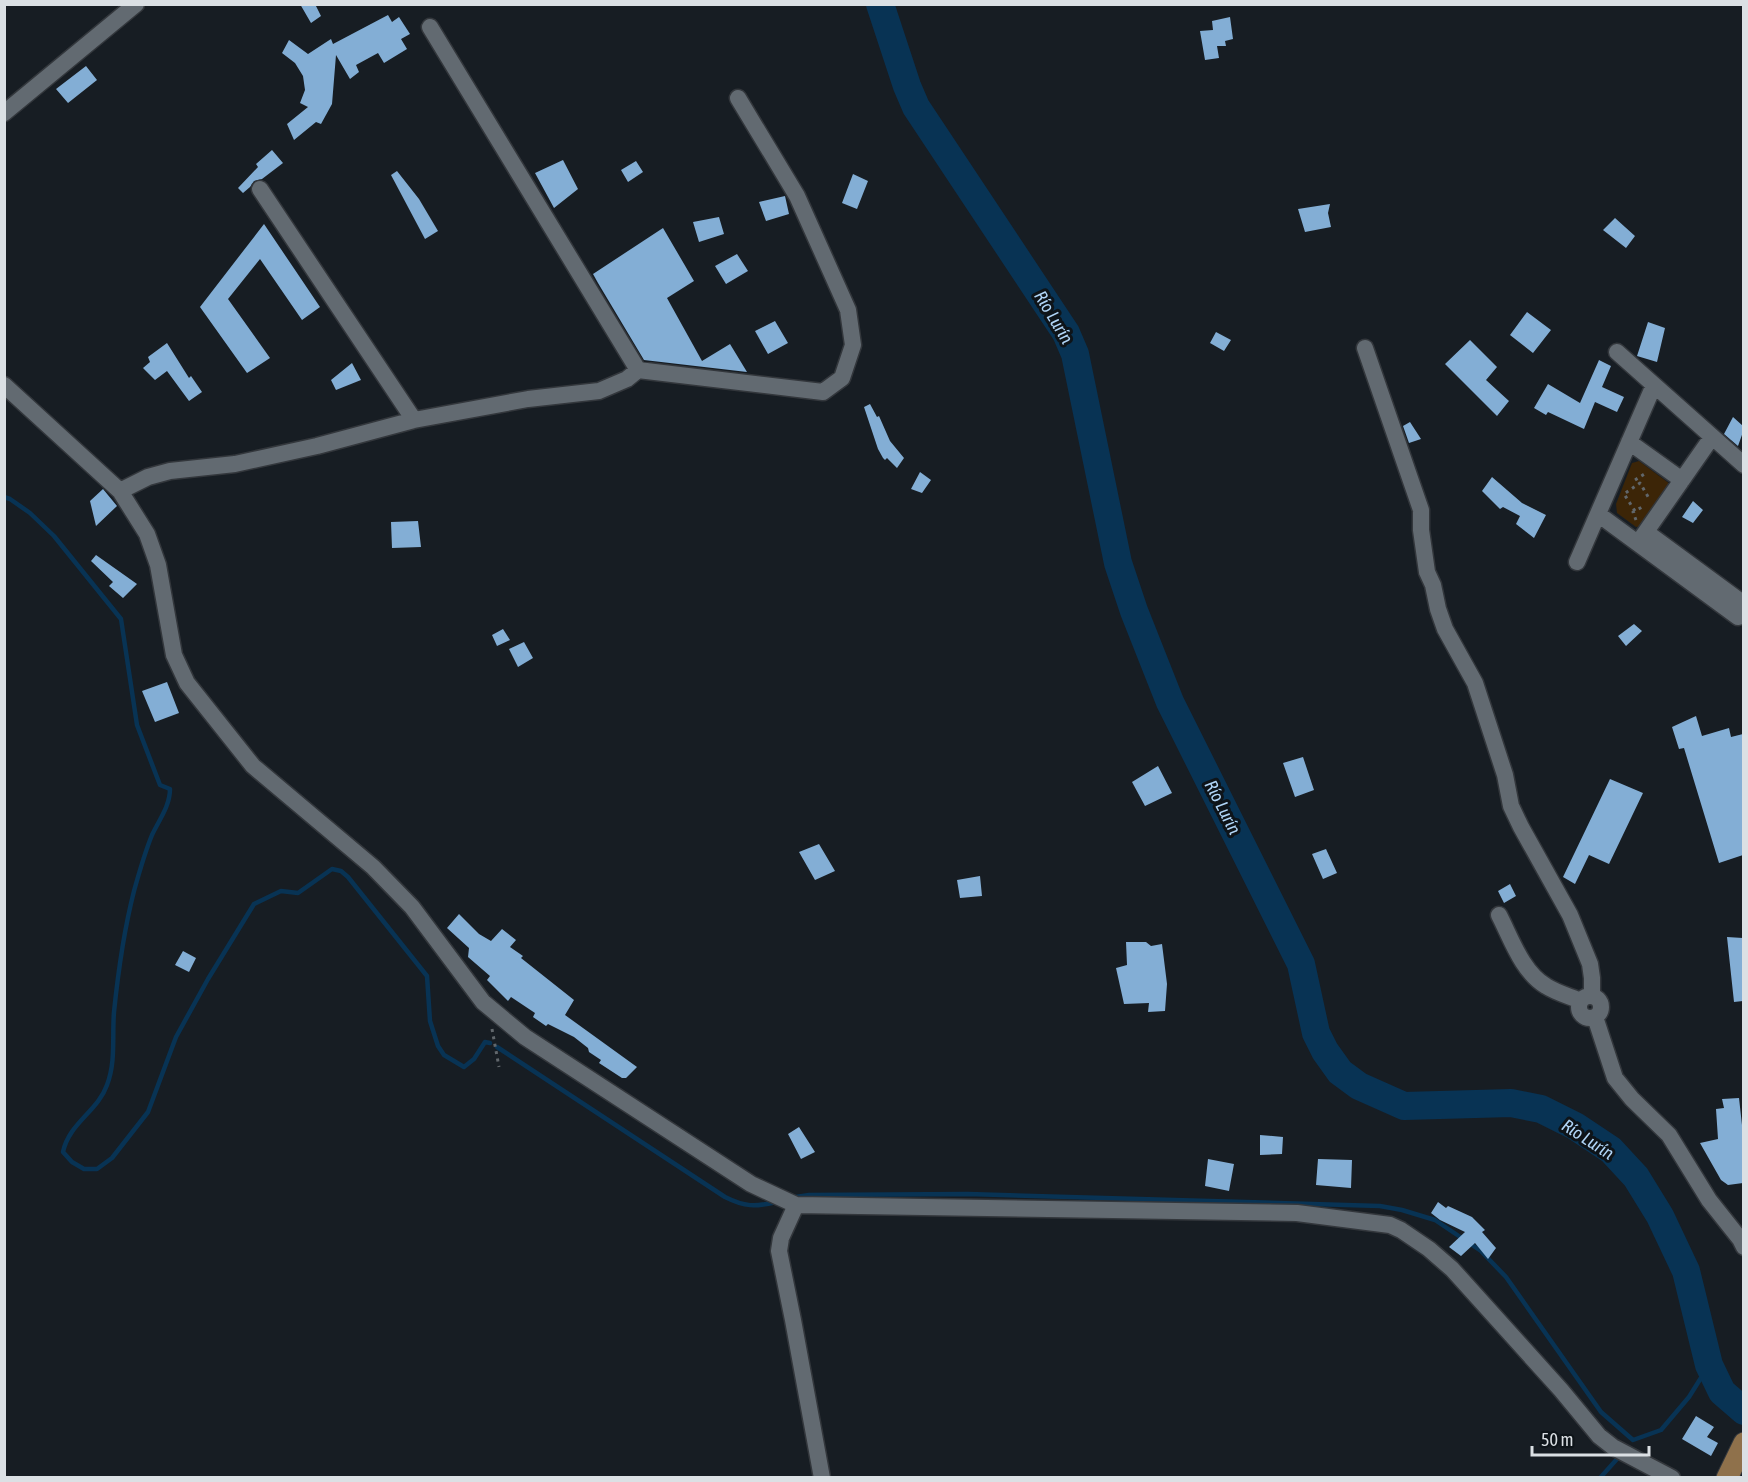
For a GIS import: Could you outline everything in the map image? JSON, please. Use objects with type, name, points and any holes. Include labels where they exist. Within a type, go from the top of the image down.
[{"type":"main road","points":[[1727,1478],[1743,1443]]},
{"type":"street","points":[[4,113],[136,4]]},
{"type":"street","points":[[430,27],[638,370]]},
{"type":"street","points":[[120,491],[148,477],[170,471],[235,464],[317,446],[414,420],[528,399],[599,391],[627,379],[638,370],[823,392],[842,378],[853,345],[848,310],[797,196],[738,98]]},
{"type":"street","points":[[260,189],[414,420]]},
{"type":"street","points":[[1365,348],[1421,510],[1420,530],[1427,572],[1442,619],[1475,683],[1505,775],[1511,806],[1570,915],[1590,964],[1592,978],[1586,999]]},
{"type":"street","points":[[1617,352],[1743,465]]},
{"type":"street","points":[[1577,562],[1654,385]]},
{"type":"street","points":[[5,386],[120,491],[147,534],[158,566],[174,654],[187,683],[253,766],[373,867],[412,907],[483,1002],[525,1037],[751,1184],[796,1205],[1297,1213],[1390,1225],[1429,1249],[1452,1269],[1561,1390],[1599,1436],[1613,1447],[1672,1478]]},
{"type":"street","points":[[1640,534],[1712,437]]},
{"type":"street","points":[[1629,442],[1682,480]]},
{"type":"street","points":[[1598,514],[1640,534],[1743,604]]},
{"type":"street","points":[[1640,534],[1738,617],[1743,610]]},
{"type":"street","points":[[1499,915],[1536,979],[1558,992],[1586,999],[1597,998],[1600,1012],[1594,1017],[1615,1078],[1632,1099],[1669,1135],[1709,1200],[1741,1235]]},
{"type":"street","points":[[796,1205],[781,1238],[779,1251],[794,1320],[822,1478]]},
{"type":"path","points":[[1635,511],[1624,494],[1650,470],[1645,466]]},
{"type":"path","points":[[1630,472],[1652,502]]},
{"type":"path","points":[[1627,519],[1640,534]]},
{"type":"path","points":[[483,1002],[492,1029],[499,1067]]},
{"type":"shaded area","points":[[1639,461],[1670,484],[1643,526],[1636,527],[1617,513],[1616,504],[1632,463]]},
{"type":"building","points":[[300,4],[315,4],[321,16],[311,23]]},
{"type":"building","points":[[388,15],[392,22],[399,17],[410,34],[401,39],[407,49],[384,63],[378,53],[356,65],[359,72],[350,79],[336,55],[332,104],[321,124],[316,122],[294,140],[287,124],[308,107],[300,103],[305,90],[303,76],[295,63],[282,53],[289,40],[308,54],[331,39],[333,44]]},
{"type":"building","points":[[1230,17],[1233,39],[1225,41],[1226,46],[1217,46],[1219,58],[1205,60],[1200,31],[1213,30],[1212,21]]},
{"type":"building","points":[[86,66],[97,80],[68,103],[56,89]]},
{"type":"building","points":[[272,150],[283,163],[262,179],[254,181],[243,193],[238,188],[258,167],[256,164]]},
{"type":"building","points":[[563,160],[578,189],[554,208],[535,173]]},
{"type":"building","points":[[636,161],[643,172],[628,182],[621,170]]},
{"type":"building","points":[[397,171],[419,199],[438,231],[425,239],[391,175]]},
{"type":"building","points":[[853,174],[868,181],[857,209],[842,203]]},
{"type":"building","points":[[785,196],[789,214],[766,221],[759,202]]},
{"type":"building","points":[[1330,204],[1328,213],[1331,227],[1305,232],[1298,209]]},
{"type":"building","points":[[719,217],[724,234],[699,242],[693,222]]},
{"type":"building","points":[[1615,218],[1635,236],[1626,248],[1603,230]]},
{"type":"building","points":[[264,224],[320,307],[302,320],[260,259],[228,299],[270,358],[247,373],[200,307]]},
{"type":"building","points":[[663,228],[694,281],[667,298],[702,361],[730,344],[747,372],[644,360],[598,283],[593,274]]},
{"type":"building","points":[[737,254],[748,271],[726,284],[715,266]]},
{"type":"building","points":[[1527,312],[1551,330],[1533,353],[1510,335]]},
{"type":"building","points":[[775,321],[788,343],[768,354],[755,331]]},
{"type":"building","points":[[1648,322],[1665,328],[1657,362],[1637,356]]},
{"type":"building","points":[[1216,332],[1231,340],[1224,351],[1210,343]]},
{"type":"building","points":[[1470,340],[1497,367],[1486,380],[1509,401],[1497,416],[1445,364]]},
{"type":"building","points":[[167,343],[189,378],[191,376],[202,392],[189,401],[167,371],[155,380],[143,368],[150,362],[148,357]]},
{"type":"building","points":[[1599,360],[1611,366],[1602,387],[1624,397],[1617,412],[1595,402],[1584,429],[1548,412],[1546,415],[1534,408],[1548,384],[1580,403]]},
{"type":"building","points":[[352,363],[361,380],[336,390],[331,380]]},
{"type":"building","points":[[870,404],[877,417],[879,416],[890,441],[904,458],[897,468],[887,458],[885,460],[883,458],[878,449],[864,407]]},
{"type":"building","points":[[1733,417],[1743,426],[1738,446],[1724,434]]},
{"type":"building","points":[[1410,422],[1421,439],[1409,443],[1403,426]]},
{"type":"building","points":[[920,472],[931,480],[922,493],[911,489]]},
{"type":"building","points":[[1492,477],[1522,503],[1546,515],[1534,538],[1516,524],[1520,516],[1503,507],[1500,509],[1482,491]]},
{"type":"building","points":[[103,489],[117,506],[96,526],[90,501]]},
{"type":"building","points":[[1693,501],[1703,510],[1693,523],[1682,517]]},
{"type":"building","points":[[418,521],[421,547],[392,548],[391,522]]},
{"type":"building","points":[[96,555],[137,584],[123,598],[109,586],[113,582],[91,561]]},
{"type":"building","points":[[1634,624],[1642,631],[1626,646],[1618,636]]},
{"type":"building","points":[[503,629],[510,640],[497,646],[492,635]]},
{"type":"building","points":[[524,642],[533,658],[518,667],[509,649]]},
{"type":"building","points":[[167,682],[179,713],[155,722],[142,691]]},
{"type":"building","points":[[1696,716],[1702,736],[1729,728],[1731,737],[1743,734],[1743,855],[1719,863],[1684,748],[1679,749],[1672,727]]},
{"type":"building","points":[[1303,757],[1314,790],[1295,797],[1283,763]]},
{"type":"building","points":[[1158,766],[1172,793],[1145,806],[1132,782]]},
{"type":"building","points":[[1610,779],[1643,793],[1609,864],[1589,855],[1575,884],[1563,877]]},
{"type":"building","points":[[819,844],[835,871],[815,880],[799,852]]},
{"type":"building","points":[[1326,849],[1337,873],[1323,879],[1312,854]]},
{"type":"building","points":[[980,876],[982,896],[960,898],[957,880]]},
{"type":"building","points":[[1510,884],[1516,896],[1504,903],[1498,891]]},
{"type":"building","points":[[459,914],[479,934],[491,941],[502,929],[516,940],[510,947],[574,1000],[565,1015],[637,1067],[626,1078],[622,1078],[599,1063],[601,1060],[574,1037],[548,1024],[546,1026],[533,1017],[535,1013],[511,997],[508,1001],[487,980],[490,976],[468,957],[469,948],[447,928]]},
{"type":"building","points":[[1727,937],[1743,938],[1743,1001],[1734,1002]]},
{"type":"building","points":[[1126,942],[1146,942],[1151,946],[1162,944],[1167,984],[1165,1011],[1148,1012],[1149,1003],[1124,1004],[1116,968],[1127,965]]},
{"type":"building","points":[[183,951],[196,958],[189,972],[175,965]]},
{"type":"building","points":[[1739,1098],[1743,1134],[1743,1183],[1728,1185],[1721,1180],[1700,1143],[1718,1139],[1716,1109],[1724,1108],[1722,1099]]},
{"type":"building","points":[[799,1127],[815,1152],[801,1159],[788,1134]]},
{"type":"building","points":[[1260,1135],[1283,1137],[1282,1154],[1260,1155]]},
{"type":"building","points":[[1208,1159],[1234,1164],[1229,1191],[1205,1186]]},
{"type":"building","points":[[1318,1159],[1352,1160],[1351,1188],[1316,1185]]},
{"type":"building","points":[[1438,1202],[1446,1208],[1448,1206],[1472,1217],[1485,1230],[1482,1232],[1496,1248],[1488,1259],[1475,1243],[1461,1256],[1449,1247],[1465,1232],[1431,1213]]},
{"type":"building","points":[[1696,1416],[1714,1427],[1707,1437],[1718,1443],[1711,1456],[1682,1439]]},
{"type":"waterway","name":"Río Lurín","points":[[880,4],[916,107],[1066,333],[1075,354],[1118,563],[1134,611],[1170,702],[1301,964],[1316,1033],[1325,1051],[1340,1072],[1359,1086],[1404,1106],[1511,1103],[1541,1109],[1575,1126],[1611,1150],[1636,1177],[1660,1216],[1686,1271],[1709,1365],[1722,1392],[1744,1411]]},
{"type":"waterway","points":[[4,497],[30,513],[54,536],[121,619],[137,725],[160,785],[170,789],[166,807],[145,855],[127,921],[113,1021],[113,1058],[110,1076],[103,1094],[71,1133],[63,1152],[72,1162],[84,1169],[97,1169],[112,1158],[148,1112],[176,1037],[254,904],[281,891],[298,893],[332,869],[341,871],[348,877],[427,976],[430,1021],[438,1046],[444,1055],[464,1067],[474,1059],[485,1042],[490,1043]]},
{"type":"waterway","points":[[497,1047],[725,1197],[750,1205],[776,1202]]},
{"type":"waterway","points":[[796,1197],[968,1194],[1380,1206],[1402,1210],[1435,1220],[1481,1251],[1506,1277],[1601,1412],[1633,1440],[1661,1430],[1689,1397],[1709,1365]]},
{"type":"waterway","points":[[1600,1478],[1617,1459]]}]
